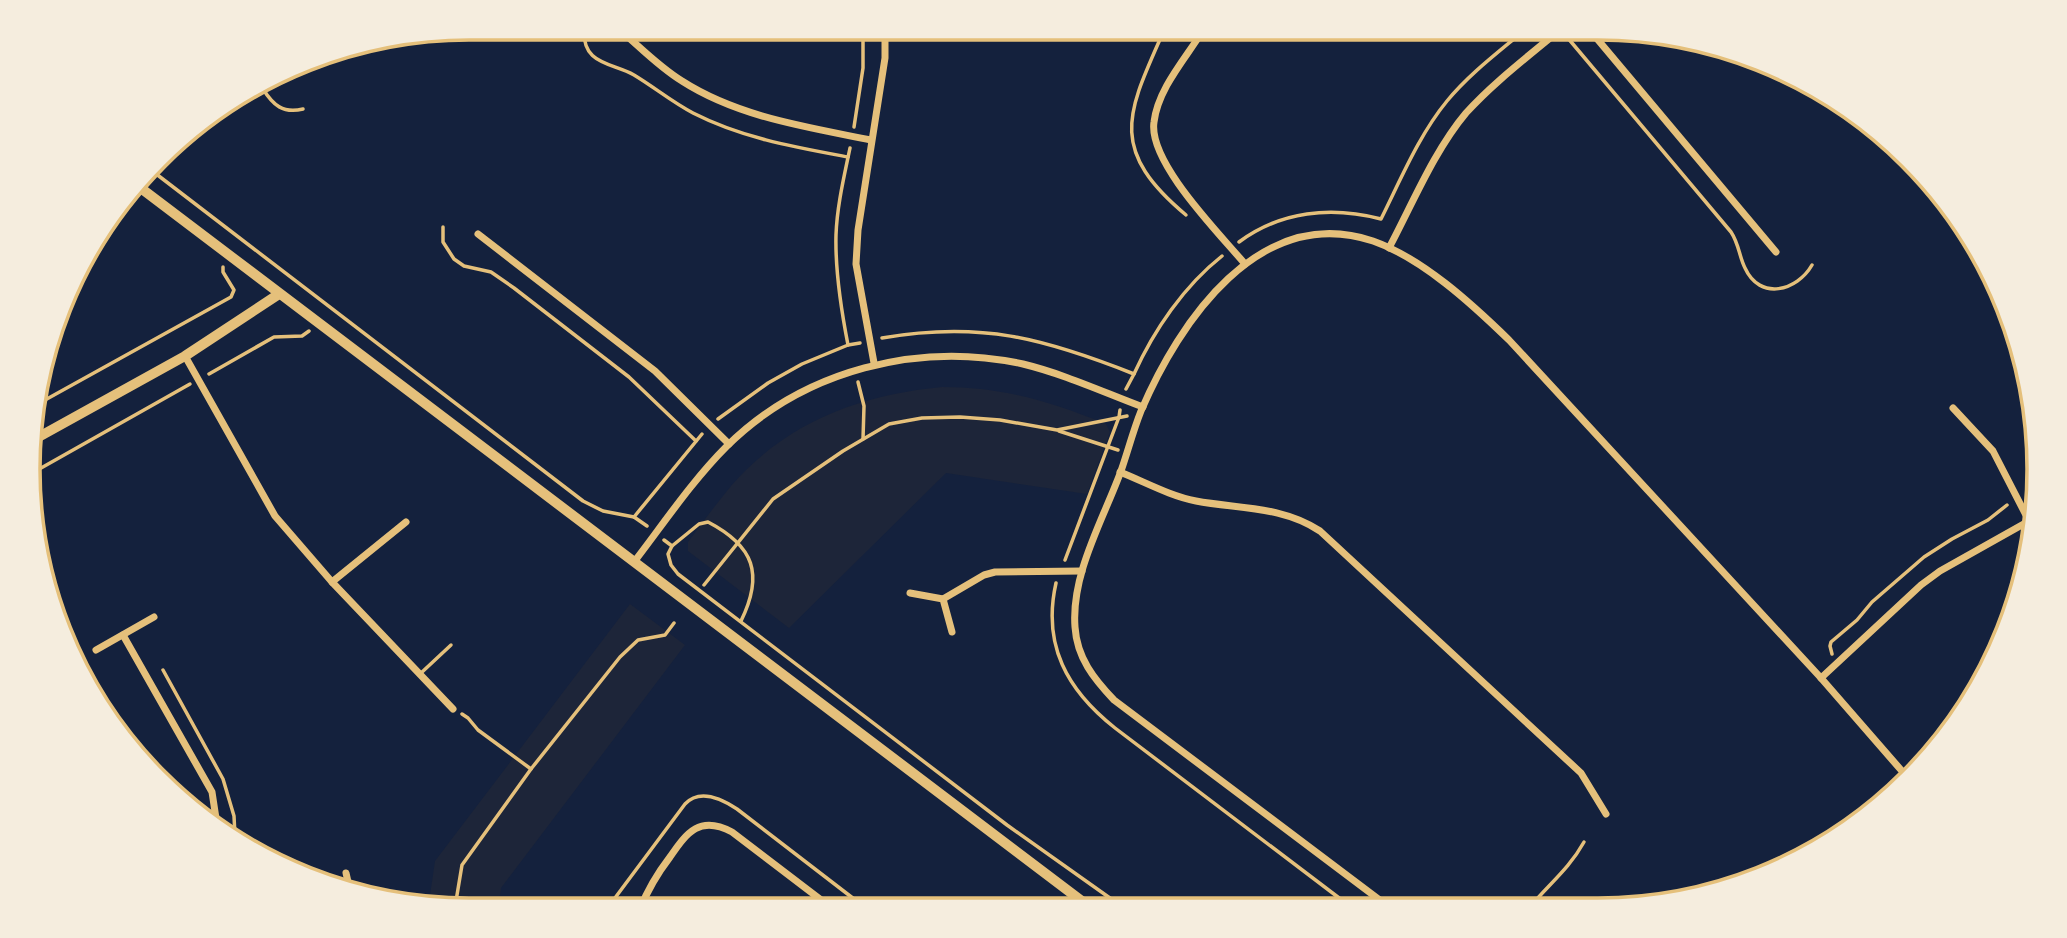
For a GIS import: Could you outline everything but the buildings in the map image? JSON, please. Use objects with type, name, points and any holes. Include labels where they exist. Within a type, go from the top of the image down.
[{"type":"main road","points":[[144,190],[1078,898]]},
{"type":"street","points":[[632,40],[670,73],[710,97],[769,118],[871,140]]},
{"type":"street","points":[[874,363],[856,264],[858,230],[885,58],[885,40]]},
{"type":"street","points":[[1197,40],[1162,94],[1153,122],[1156,146],[1168,170],[1245,264]]},
{"type":"street","points":[[1389,248],[1448,138],[1465,115],[1548,40]]},
{"type":"street","points":[[1598,40],[1776,252]]},
{"type":"street","points":[[478,234],[655,371],[729,444]]},
{"type":"street","points":[[1378,898],[1114,700],[1095,681],[1081,657],[1075,628],[1076,599],[1082,571],[1141,411],[1161,369],[1202,306],[1245,264],[1264,251],[1289,240],[1316,234],[1344,235],[1372,241],[1432,274],[1472,304],[1509,340],[1821,678],[1902,771]]},
{"type":"street","points":[[42,435],[185,356],[279,294]]},
{"type":"street","points":[[185,356],[275,516],[332,582],[453,709]]},
{"type":"street","points":[[634,562],[729,444],[791,398],[828,379],[874,363],[952,356],[1023,364],[1066,377],[1121,399],[1141,411]]},
{"type":"street","points":[[1953,408],[1993,451],[2024,512]]},
{"type":"street","points":[[1120,472],[1193,501],[1281,512],[1304,520],[1320,531],[1581,773],[1606,814]]},
{"type":"street","points":[[332,582],[407,522]]},
{"type":"street","points":[[1821,678],[1940,571],[2023,524]]},
{"type":"street","points":[[910,593],[943,599],[984,575],[995,572],[1082,571]]},
{"type":"street","points":[[943,599],[952,632]]},
{"type":"street","points":[[96,650],[154,617]]},
{"type":"street","points":[[123,635],[207,781],[214,799],[216,814]]},
{"type":"street","points":[[644,898],[649,886],[682,839],[698,827],[709,824],[732,832],[819,898]]},
{"type":"street","points":[[346,873],[348,880]]},
{"type":"lane","points":[[419,674],[451,645]]},
{"type":"path","points":[[586,40],[588,49],[597,60],[631,73],[668,99],[727,129],[760,140],[848,157]]},
{"type":"path","points":[[848,345],[839,296],[836,244],[839,203],[863,68],[863,40]]},
{"type":"path","points":[[1340,898],[1126,737],[1085,702],[1068,676],[1058,653],[1052,625],[1053,599],[1060,571],[1119,417],[1121,399],[1163,322],[1198,278],[1232,248],[1268,224],[1313,212],[1346,211],[1381,219],[1419,144],[1446,103],[1476,71],[1513,40]]},
{"type":"path","points":[[1572,40],[1731,232],[1739,245],[1745,269],[1755,280],[1774,288],[1788,288],[1800,281],[1812,265]]},
{"type":"path","points":[[265,92],[278,107],[290,111],[303,109]]},
{"type":"path","points":[[443,227],[443,243],[454,259],[464,266],[491,272],[514,288],[629,377],[696,441]]},
{"type":"path","points":[[46,399],[230,297],[234,290],[222,268],[243,240]]},
{"type":"path","points":[[40,469],[274,337],[305,336],[328,306]]},
{"type":"path","points":[[634,517],[710,425],[768,383],[802,363],[848,345],[919,332],[952,330],[1017,336],[1069,350],[1134,374]]},
{"type":"path","points":[[854,370],[864,406],[863,439]]},
{"type":"path","points":[[1057,430],[1141,411]]},
{"type":"path","points":[[704,585],[773,499],[889,424],[922,418],[1000,420],[1057,430],[1127,453]]},
{"type":"path","points":[[672,546],[699,524],[708,522],[737,541],[751,563],[754,576],[754,589],[741,622]]},
{"type":"path","points":[[457,898],[462,865],[531,769],[620,657],[638,640],[665,635],[674,624]]},
{"type":"path","points":[[163,670],[223,779],[235,827]]},
{"type":"path","points":[[453,709],[531,769]]},
{"type":"path","points":[[614,898],[685,804],[693,798],[707,796],[715,797],[737,809],[853,898]]},
{"type":"path","points":[[1537,898],[1566,870],[1584,842]]},
{"type":"shaded area","points":[[942,387],[985,390],[1026,397],[1106,424],[1110,432],[1087,494],[946,473],[789,628],[688,551],[688,542],[731,486],[776,445],[800,429],[854,405],[911,391]]},
{"type":"shaded area","points":[[630,604],[685,645],[501,888],[500,898],[430,896],[435,861]]}]
